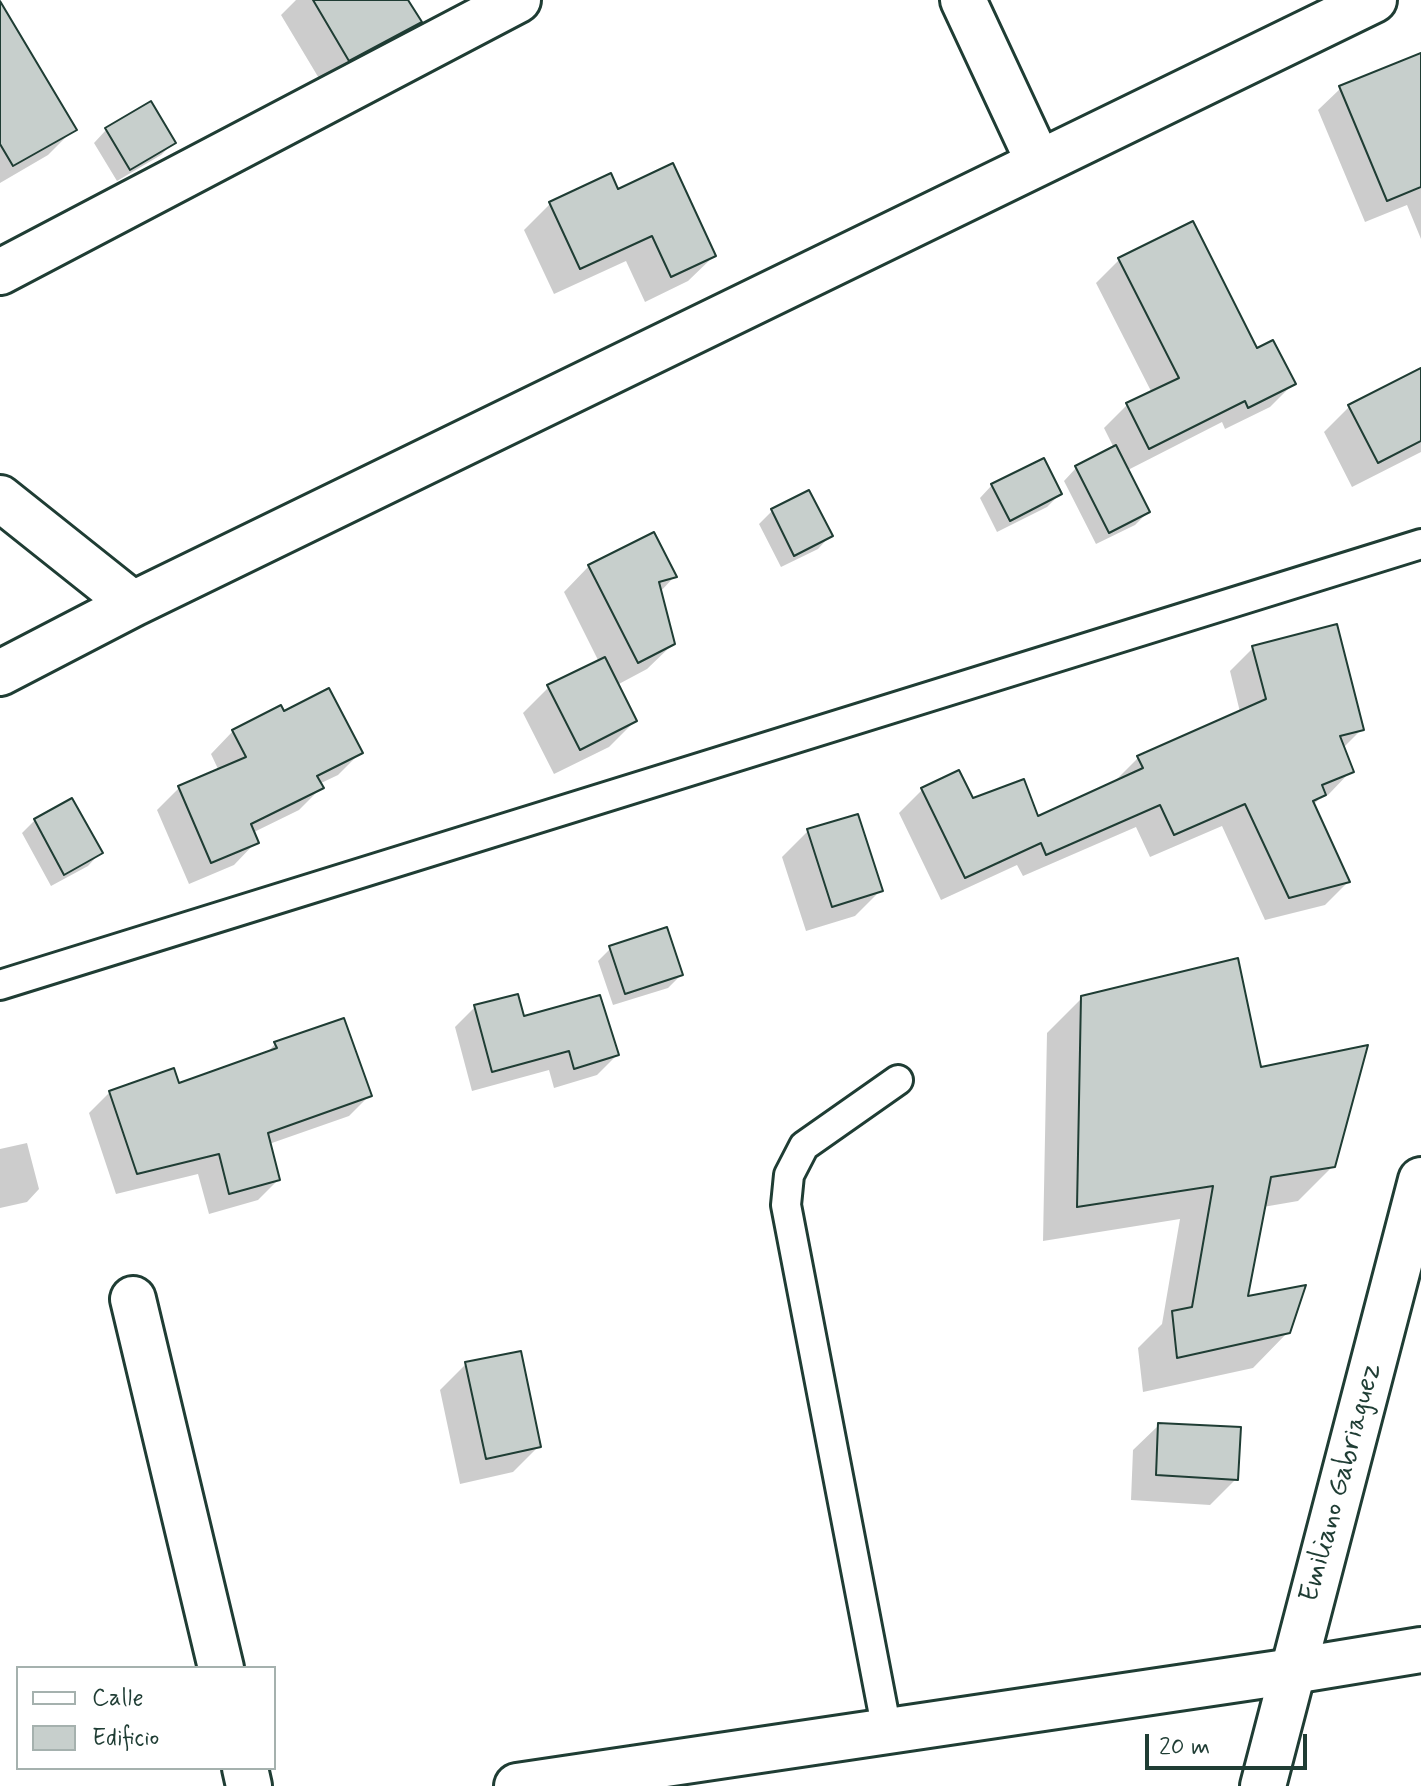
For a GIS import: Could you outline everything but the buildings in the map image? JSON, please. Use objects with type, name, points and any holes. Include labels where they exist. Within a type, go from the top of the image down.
[{"type":"street","points":[[0,272],[518,0]]},
{"type":"street","points":[[963,0],[1039,163]]},
{"type":"street","points":[[0,673],[133,604],[1374,0]]},
{"type":"street","points":[[0,498],[133,604]]},
{"type":"street","name":"Emiliano Gabriaguez","points":[[1263,1786],[1421,1180]]},
{"type":"street","points":[[133,1299],[221,1666]]},
{"type":"street","points":[[517,1786],[1421,1650]]},
{"type":"lane","points":[[0,985],[1421,544]]},
{"type":"lane","points":[[887,1731],[786,1205],[789,1175],[804,1146],[898,1080]]}]
